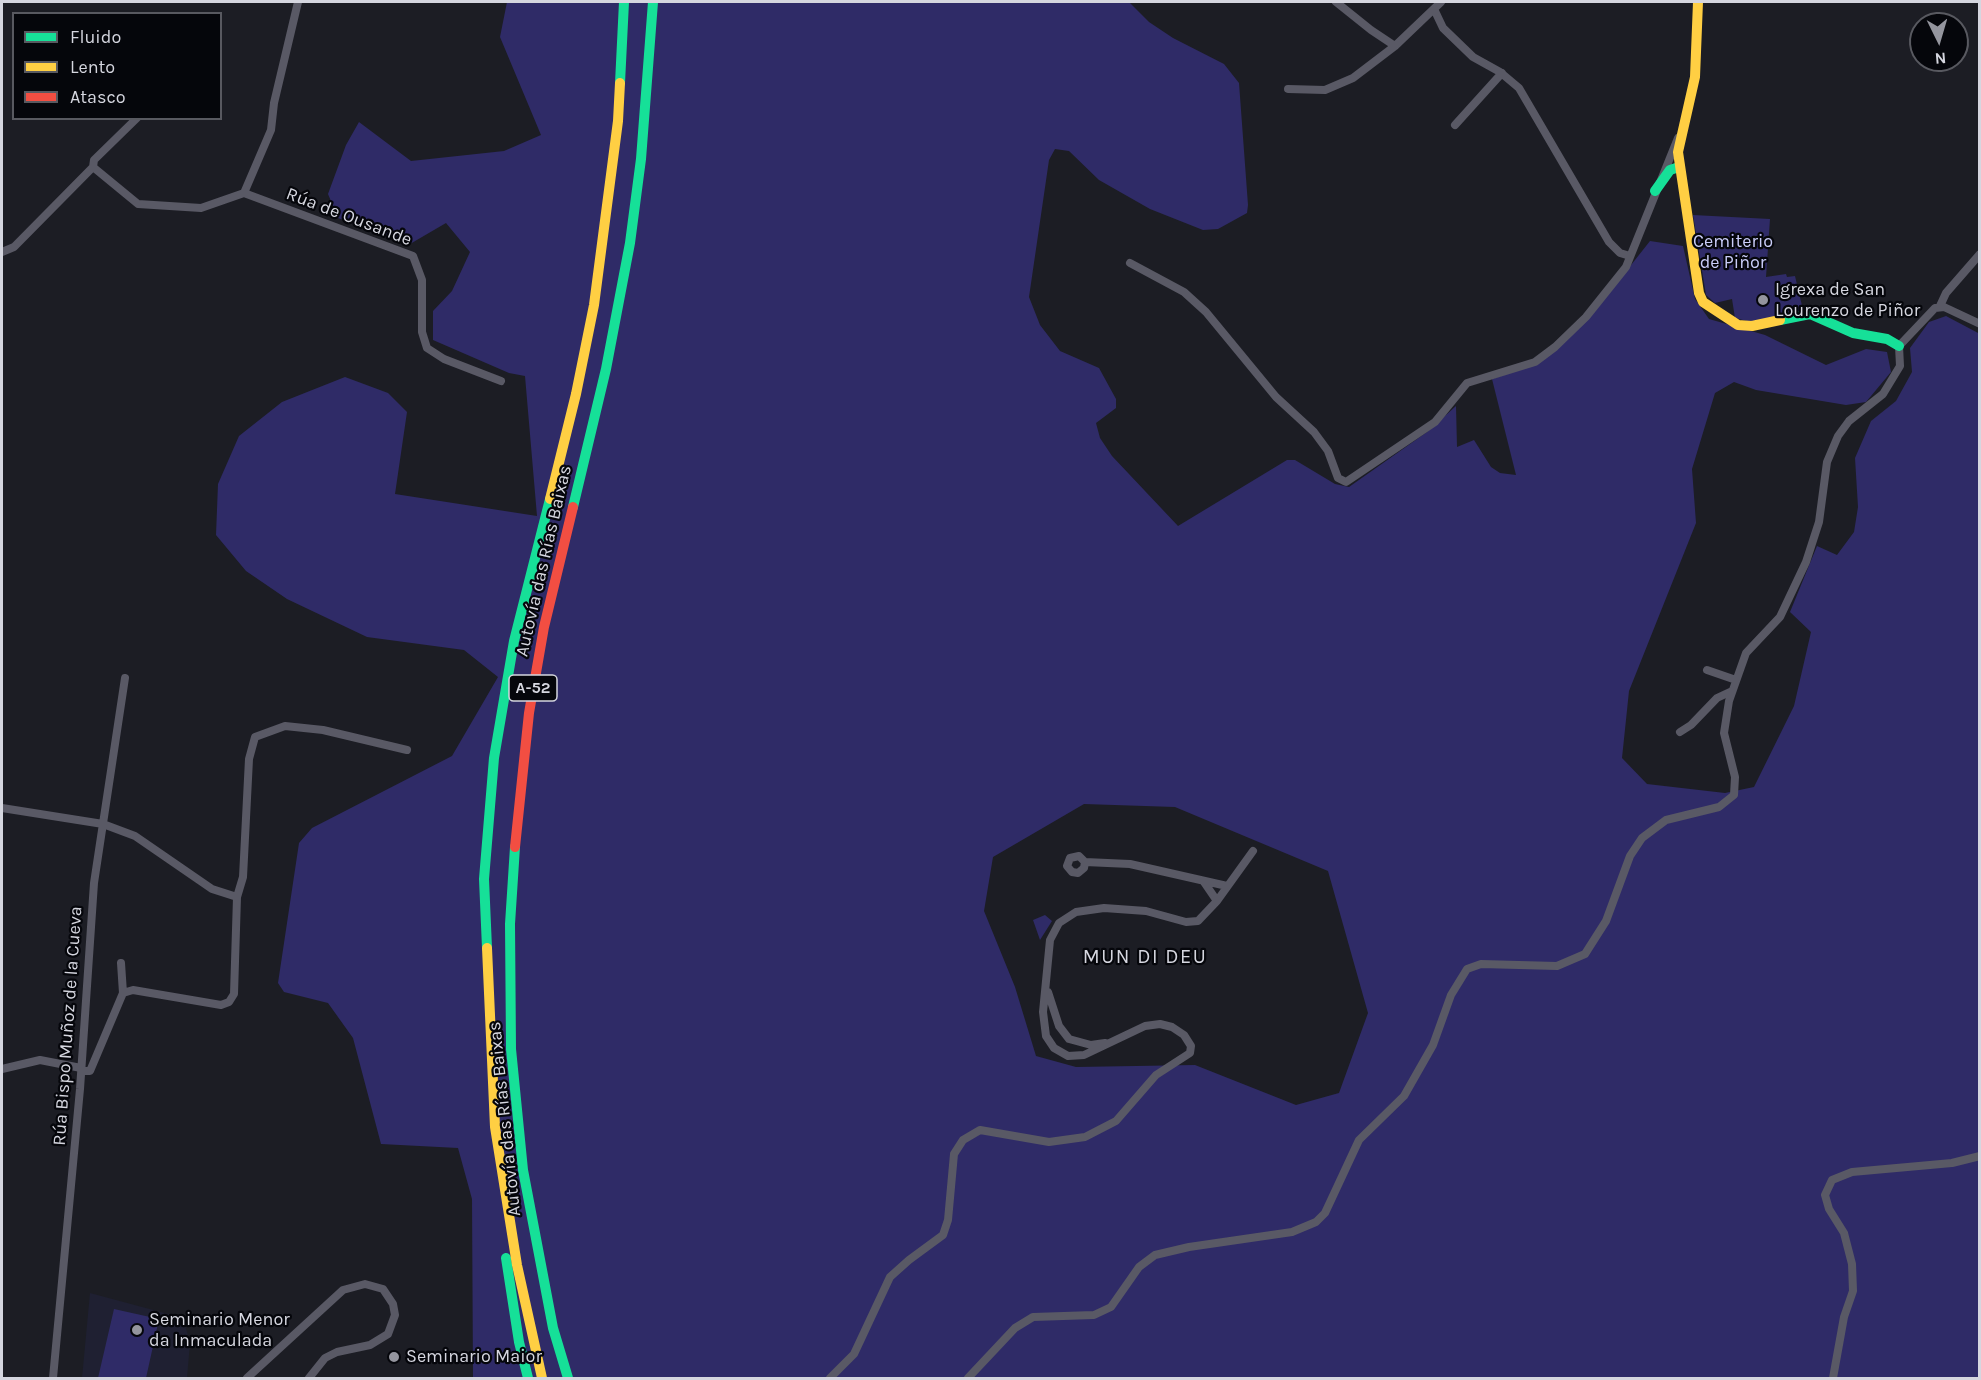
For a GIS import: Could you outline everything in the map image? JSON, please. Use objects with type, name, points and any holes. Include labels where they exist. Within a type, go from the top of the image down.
[{"type":"main road","name":"Autovía das Rías Baixas","points":[[542,1378],[517,1265],[495,1127],[484,879],[494,758],[514,641],[576,394],[594,305],[618,121],[624,2]]},
{"type":"main road","name":"Autovía das Rías Baixas","points":[[568,1378],[541,1272],[523,1170],[511,1049],[511,902],[518,798],[528,713],[544,627],[606,369],[630,243],[641,159],[653,2]]},
{"type":"main road","points":[[1698,2],[1695,77],[1679,137],[1679,167],[1699,293],[1708,306],[1732,322],[1745,326],[1803,314],[1817,315],[1853,333],[1887,339],[1899,346]]},
{"type":"main road","points":[[1655,191],[1670,170],[1679,167]]},
{"type":"main road","points":[[495,1127],[495,1186],[519,1342],[528,1378]]},
{"type":"street","points":[[93,167],[138,204],[201,208],[244,193],[271,130],[274,103],[298,2]]},
{"type":"street","points":[[1336,2],[1365,26],[1395,46]]},
{"type":"street","points":[[1288,89],[1316,91],[1335,87],[1353,78],[1395,46],[1441,2]]},
{"type":"street","points":[[1434,9],[1443,28],[1473,57],[1502,73],[1525,98],[1609,242],[1620,253],[1630,256]]},
{"type":"street","points":[[1455,125],[1502,73]]},
{"type":"street","points":[[2,252],[14,247],[93,167],[94,160],[135,120]]},
{"type":"street","points":[[1130,263],[1184,292],[1200,306],[1271,391],[1314,432],[1333,461],[1338,478],[1346,482],[1435,422],[1467,383],[1526,365],[1555,347],[1586,317],[1620,277],[1679,137]]},
{"type":"street","name":"Rúa de Ousande","points":[[244,193],[413,256],[422,280],[422,332],[427,348],[444,359],[501,381]]},
{"type":"street","points":[[968,1378],[1015,1328],[1033,1317],[1094,1315],[1112,1307],[1139,1267],[1155,1255],[1189,1247],[1292,1232],[1320,1218],[1359,1140],[1404,1096],[1433,1045],[1455,988],[1467,969],[1481,964],[1549,967],[1579,958],[1599,935],[1630,856],[1642,838],[1666,820],[1719,807],[1734,795],[1736,777],[1724,733],[1732,691],[1746,653],[1780,616],[1796,585],[1819,522],[1825,470],[1835,441],[1849,422],[1883,394],[1893,381],[1902,359],[1899,346],[1940,306],[1946,293],[1980,254]]},
{"type":"street","points":[[1940,306],[1980,324]]},
{"type":"street","points":[[1707,670],[1736,680]]},
{"type":"street","name":"Rúa Bispo Muñoz de la Cueva","points":[[54,1378],[81,1070],[94,883],[125,678]]},
{"type":"street","points":[[1680,732],[1717,698],[1732,691]]},
{"type":"street","points":[[123,993],[133,990],[221,1005],[229,1002],[234,994],[237,897],[243,877],[249,759],[255,737],[285,726],[323,730],[407,750]]},
{"type":"street","points":[[2,808],[104,824],[135,836],[212,889],[237,897]]},
{"type":"street","points":[[830,1378],[854,1354],[890,1277],[943,1235],[948,1220],[954,1154],[963,1140],[980,1130],[1049,1142],[1085,1137],[1116,1121],[1156,1075],[1184,1058],[1192,1049],[1184,1035],[1163,1024],[1145,1026],[1084,1055],[1072,1057],[1060,1052],[1046,1036],[1043,1012],[1050,940],[1059,923],[1083,910],[1124,908],[1189,923],[1201,919],[1253,851]]},
{"type":"street","points":[[1085,862],[1108,861],[1130,864],[1227,886]]},
{"type":"street","points":[[1203,880],[1217,901]]},
{"type":"street","points":[[2,1069],[40,1060],[90,1071],[123,993],[121,963]]},
{"type":"street","points":[[1047,989],[1059,1026],[1069,1039],[1091,1045],[1121,1037]]},
{"type":"street","points":[[1060,1052],[1067,1049],[1069,1039]]},
{"type":"street","points":[[1833,1378],[1844,1317],[1853,1291],[1852,1264],[1844,1233],[1829,1209],[1825,1195],[1832,1180],[1852,1172],[1952,1163],[1980,1156]]},
{"type":"street","points":[[247,1378],[343,1290],[365,1284],[383,1289],[393,1304],[395,1315],[388,1334],[370,1345],[337,1352],[325,1358],[309,1378]]},
{"type":"shaded area","name":"Seminario Menor da Inmaculada","points":[[90,1293],[183,1318],[190,1343],[187,1378],[82,1378]]},
{"type":"green space","points":[[507,2],[1129,2],[1149,22],[1173,38],[1224,64],[1239,83],[1247,213],[1218,229],[1203,230],[1150,209],[1099,180],[1069,151],[1055,149],[1049,160],[1029,297],[1040,325],[1060,351],[1099,368],[1116,399],[1116,408],[1096,423],[1100,438],[1112,456],[1178,526],[1287,460],[1295,460],[1335,484],[1349,487],[1427,432],[1456,406],[1457,447],[1474,440],[1491,467],[1500,473],[1516,475],[1492,379],[1539,363],[1590,317],[1650,241],[1683,246],[1695,299],[1709,319],[1765,335],[1826,365],[1866,349],[1887,352],[1891,372],[1866,402],[1846,405],[1756,390],[1734,382],[1715,393],[1692,469],[1696,523],[1629,691],[1622,758],[1647,784],[1725,793],[1754,787],[1794,706],[1811,632],[1790,612],[1817,546],[1837,555],[1854,532],[1858,507],[1855,458],[1871,421],[1896,401],[1912,372],[1910,348],[1929,322],[1946,316],[1980,334],[1979,1378],[473,1378],[472,1199],[458,1148],[381,1144],[353,1038],[328,1003],[284,992],[278,983],[299,843],[312,828],[452,756],[498,677],[464,650],[367,637],[287,599],[246,571],[216,535],[218,484],[239,436],[282,402],[345,377],[388,393],[407,412],[395,494],[537,516],[525,376],[509,373],[433,340],[433,311],[452,291],[470,252],[446,223],[410,244],[338,218],[328,194],[346,145],[359,122],[411,161],[504,151],[541,135],[500,37]],"holes":[[[1084,804],[1175,807],[1328,871],[1368,1013],[1339,1093],[1296,1105],[1195,1065],[1076,1067],[1036,1056],[1015,987],[984,911],[993,857]]]},
{"type":"green space","name":"Cemiterio de Piñor","points":[[1693,215],[1770,219],[1766,277],[1786,274],[1787,277],[1795,276],[1803,310],[1751,322],[1735,318],[1732,299],[1715,303],[1706,295]]},
{"type":"green space","points":[[1045,915],[1052,921],[1040,940],[1033,920]]},
{"type":"green space","points":[[114,1309],[159,1319],[146,1378],[98,1378]]},
{"type":"traffic: fast","points":[[620,83],[624,2]]},
{"type":"traffic: fast","points":[[573,507],[606,369],[630,243],[641,159],[653,2]]},
{"type":"traffic: fast","points":[[1655,191],[1670,170],[1679,167]]},
{"type":"traffic: fast","points":[[1780,320],[1810,314],[1853,333],[1887,339],[1899,346]]},
{"type":"traffic: fast","points":[[487,948],[484,879],[494,758],[514,641],[550,499]]},
{"type":"traffic: fast","points":[[515,847],[510,924],[511,1049],[523,1170],[553,1328],[568,1378]]},
{"type":"traffic: fast","points":[[506,1258],[519,1342],[528,1378]]},
{"type":"traffic: slow","points":[[1698,2],[1695,77],[1678,152],[1699,293],[1703,302],[1738,325],[1752,326],[1780,320]]},
{"type":"traffic: slow","points":[[550,499],[576,394],[594,305],[618,121],[620,83]]},
{"type":"traffic: slow","points":[[487,948],[495,1127],[517,1265],[542,1378]]},
{"type":"traffic: jam","points":[[515,847],[529,713],[544,627],[573,507]]},
{"type":"place","name":"Igrexa de San Lourenzo de Piñor","points":[[1763,300]]},
{"type":"place","name":"Seminario Menor da Inmaculada","points":[[137,1330]]},
{"type":"place","name":"Seminario Maior","points":[[394,1357]]},
{"type":"district","name":"MUN DI DEU","points":[[1145,957]]}]
